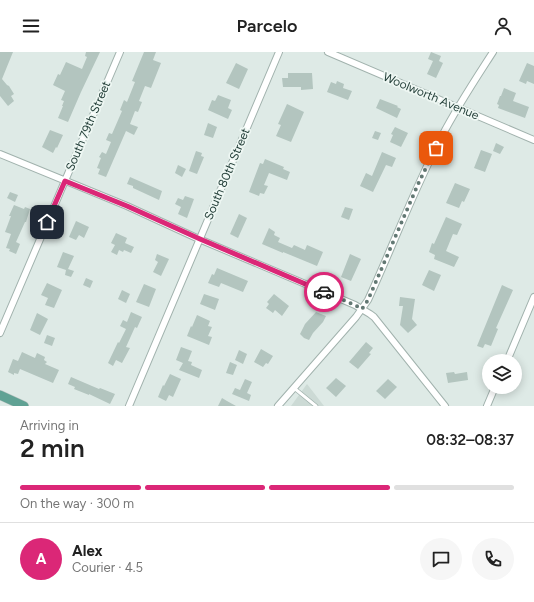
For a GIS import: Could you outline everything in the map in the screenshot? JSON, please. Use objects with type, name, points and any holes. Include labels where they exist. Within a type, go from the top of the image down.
[{"type":"main road","points":[[0,396],[24,406]]},
{"type":"street","name":"South 79th Street","points":[[0,333],[120,52]]},
{"type":"street","name":"South 80th Street","points":[[128,406],[279,52]]},
{"type":"street","name":"Woolworth Avenue","points":[[328,52],[534,140]]},
{"type":"street","points":[[278,406],[356,318],[368,300],[419,182],[441,137],[493,52]]},
{"type":"street","points":[[0,154],[127,206],[362,309],[374,317],[445,406]]},
{"type":"street","points":[[510,354],[534,297]]},
{"type":"street","points":[[487,406],[493,394]]},
{"type":"lane","points":[[294,388],[316,406]]},
{"type":"shaded area","points":[[307,384],[324,406],[291,406]]},
{"type":"building","points":[[0,52],[13,52],[2,79],[14,94],[11,96],[14,101],[8,106],[0,96]]},
{"type":"building","points":[[86,52],[100,52],[68,122],[58,118],[63,106],[64,101],[61,100],[65,91],[53,85],[66,62],[82,69],[87,57],[85,56]]},
{"type":"building","points":[[144,52],[156,52],[153,60],[161,63],[151,88],[145,86],[139,101],[142,102],[138,112],[135,111],[130,124],[138,127],[134,135],[126,131],[106,177],[98,174],[100,169],[97,168],[101,158],[99,157],[102,152],[106,154],[111,142],[106,140],[109,133],[112,134],[122,111],[120,110],[124,100],[127,102],[135,82],[132,81]]},
{"type":"building","points":[[431,52],[441,56],[439,61],[443,63],[436,78],[427,74],[433,61],[428,59]]},
{"type":"building","points":[[236,63],[248,69],[239,89],[226,83]]},
{"type":"building","points":[[527,63],[534,66],[534,84],[527,81],[526,84],[519,81]]},
{"type":"building","points":[[288,73],[312,73],[313,89],[301,90],[301,87],[283,87],[282,78],[288,78]]},
{"type":"building","points":[[337,81],[344,84],[343,88],[352,91],[348,100],[327,92],[331,82],[336,84]]},
{"type":"building","points":[[504,88],[516,93],[513,101],[529,107],[525,118],[498,108],[499,105],[497,104]]},
{"type":"building","points":[[218,95],[231,100],[228,108],[232,110],[228,119],[208,110],[212,100],[215,101]]},
{"type":"building","points":[[380,99],[398,106],[397,107],[401,109],[397,118],[376,108]]},
{"type":"building","points":[[287,104],[304,112],[291,142],[276,136],[281,125],[278,124]]},
{"type":"building","points":[[208,123],[217,127],[213,138],[204,135]]},
{"type":"building","points":[[395,127],[408,133],[401,147],[390,142],[393,135],[391,134]]},
{"type":"building","points":[[50,130],[63,135],[53,153],[42,147]]},
{"type":"building","points":[[375,131],[381,133],[378,140],[372,138]]},
{"type":"building","points":[[496,143],[504,147],[500,154],[493,151]]},
{"type":"building","points":[[481,150],[492,154],[485,172],[474,168]]},
{"type":"building","points":[[196,151],[202,153],[201,156],[204,157],[197,174],[189,171]]},
{"type":"building","points":[[382,152],[396,158],[392,167],[386,165],[373,192],[360,186],[366,173],[372,176]]},
{"type":"building","points":[[265,159],[284,167],[283,169],[290,172],[287,180],[269,173],[264,185],[268,186],[264,194],[260,193],[259,196],[249,192],[260,163],[263,164]]},
{"type":"building","points":[[178,165],[186,169],[182,177],[175,173]]},
{"type":"building","points":[[130,177],[162,191],[159,200],[127,184]]},
{"type":"building","points":[[455,183],[470,189],[464,202],[462,201],[459,208],[446,203]]},
{"type":"building","points":[[10,192],[18,195],[15,202],[7,198]]},
{"type":"building","points":[[185,196],[194,199],[187,218],[178,214],[181,207],[175,204],[178,198],[183,200]]},
{"type":"building","points":[[14,205],[24,209],[25,207],[30,209],[26,222],[16,242],[20,244],[16,254],[9,251],[10,249],[6,248],[11,234],[5,232],[11,216],[9,216]]},
{"type":"building","points":[[345,207],[353,209],[349,220],[341,217]]},
{"type":"building","points":[[239,214],[247,218],[238,238],[230,234]]},
{"type":"building","points":[[446,217],[462,224],[457,235],[453,234],[446,251],[459,257],[454,267],[434,259],[435,255],[429,252],[432,243],[434,244]]},
{"type":"building","points":[[76,221],[89,227],[84,238],[79,235],[76,240],[69,237]]},
{"type":"building","points":[[269,228],[275,232],[274,235],[280,238],[278,242],[292,248],[294,245],[305,250],[307,245],[323,252],[317,266],[262,244]]},
{"type":"building","points":[[116,233],[127,238],[125,243],[134,247],[131,253],[124,250],[123,252],[119,250],[117,255],[111,252],[115,245],[111,243]]},
{"type":"building","points":[[63,252],[74,256],[68,269],[74,271],[71,277],[65,275],[66,270],[57,267]]},
{"type":"building","points":[[157,254],[169,259],[161,276],[153,272],[158,262],[155,260]]},
{"type":"building","points":[[350,254],[361,259],[351,281],[341,277]]},
{"type":"building","points":[[217,268],[248,281],[243,292],[221,283],[219,287],[208,283],[212,274],[214,275]]},
{"type":"building","points":[[429,270],[441,275],[434,291],[422,285]]},
{"type":"building","points":[[86,278],[93,281],[90,288],[83,285]]},
{"type":"building","points":[[47,283],[62,290],[54,308],[45,305],[48,298],[41,295]]},
{"type":"building","points":[[144,284],[156,289],[149,307],[136,302]]},
{"type":"building","points":[[502,285],[513,290],[496,328],[498,329],[491,346],[485,344],[483,348],[477,346]]},
{"type":"building","points":[[122,290],[130,294],[126,303],[118,299]]},
{"type":"building","points":[[204,294],[219,299],[215,310],[200,304]]},
{"type":"building","points":[[274,294],[289,306],[282,316],[275,310],[273,313],[266,308],[269,304],[267,302]]},
{"type":"building","points":[[400,297],[415,299],[412,319],[417,325],[408,333],[400,325],[403,306],[399,306]]},
{"type":"building","points":[[131,312],[142,317],[137,328],[135,327],[126,347],[130,348],[122,363],[116,360],[113,366],[108,363],[126,329],[120,326],[123,320],[127,322]]},
{"type":"building","points":[[316,312],[326,316],[309,340],[300,334],[305,324]]},
{"type":"building","points":[[37,313],[48,319],[40,335],[30,330]]},
{"type":"building","points":[[197,315],[210,321],[208,326],[212,327],[208,336],[212,337],[209,345],[187,336]]},
{"type":"building","points":[[47,335],[55,338],[52,346],[44,343]]},
{"type":"building","points":[[366,342],[373,348],[369,353],[371,354],[358,369],[349,362]]},
{"type":"building","points":[[181,347],[192,351],[188,361],[192,362],[191,365],[202,370],[199,378],[179,370],[183,363],[176,360]]},
{"type":"building","points":[[261,349],[273,356],[268,364],[266,363],[263,367],[254,362]]},
{"type":"building","points":[[239,350],[247,354],[243,364],[235,360]]},
{"type":"building","points":[[22,352],[35,358],[37,353],[45,357],[44,360],[47,362],[45,364],[59,370],[53,383],[20,369],[18,374],[14,373],[14,375],[8,372],[13,359],[18,361]]},
{"type":"building","points":[[230,362],[237,365],[233,375],[226,373]]},
{"type":"building","points":[[454,372],[455,374],[467,372],[468,380],[448,383],[446,373]]},
{"type":"building","points":[[170,374],[181,379],[173,397],[169,395],[166,401],[158,397]]},
{"type":"building","points":[[71,377],[115,394],[110,404],[74,389],[75,387],[68,384]]},
{"type":"building","points":[[336,378],[346,386],[336,397],[326,388]]},
{"type":"building","points":[[245,379],[252,382],[247,393],[251,395],[249,401],[232,394],[235,388],[240,390]]},
{"type":"building","points":[[388,379],[397,387],[385,399],[376,391]]},
{"type":"building","points":[[222,398],[227,401],[236,406],[218,406]]},
{"type":"way so far","points":[[324,292],[362,309],[368,300],[419,182],[436,148]]},
{"type":"route","points":[[47,222],[65,181],[127,206],[324,292]]}]
